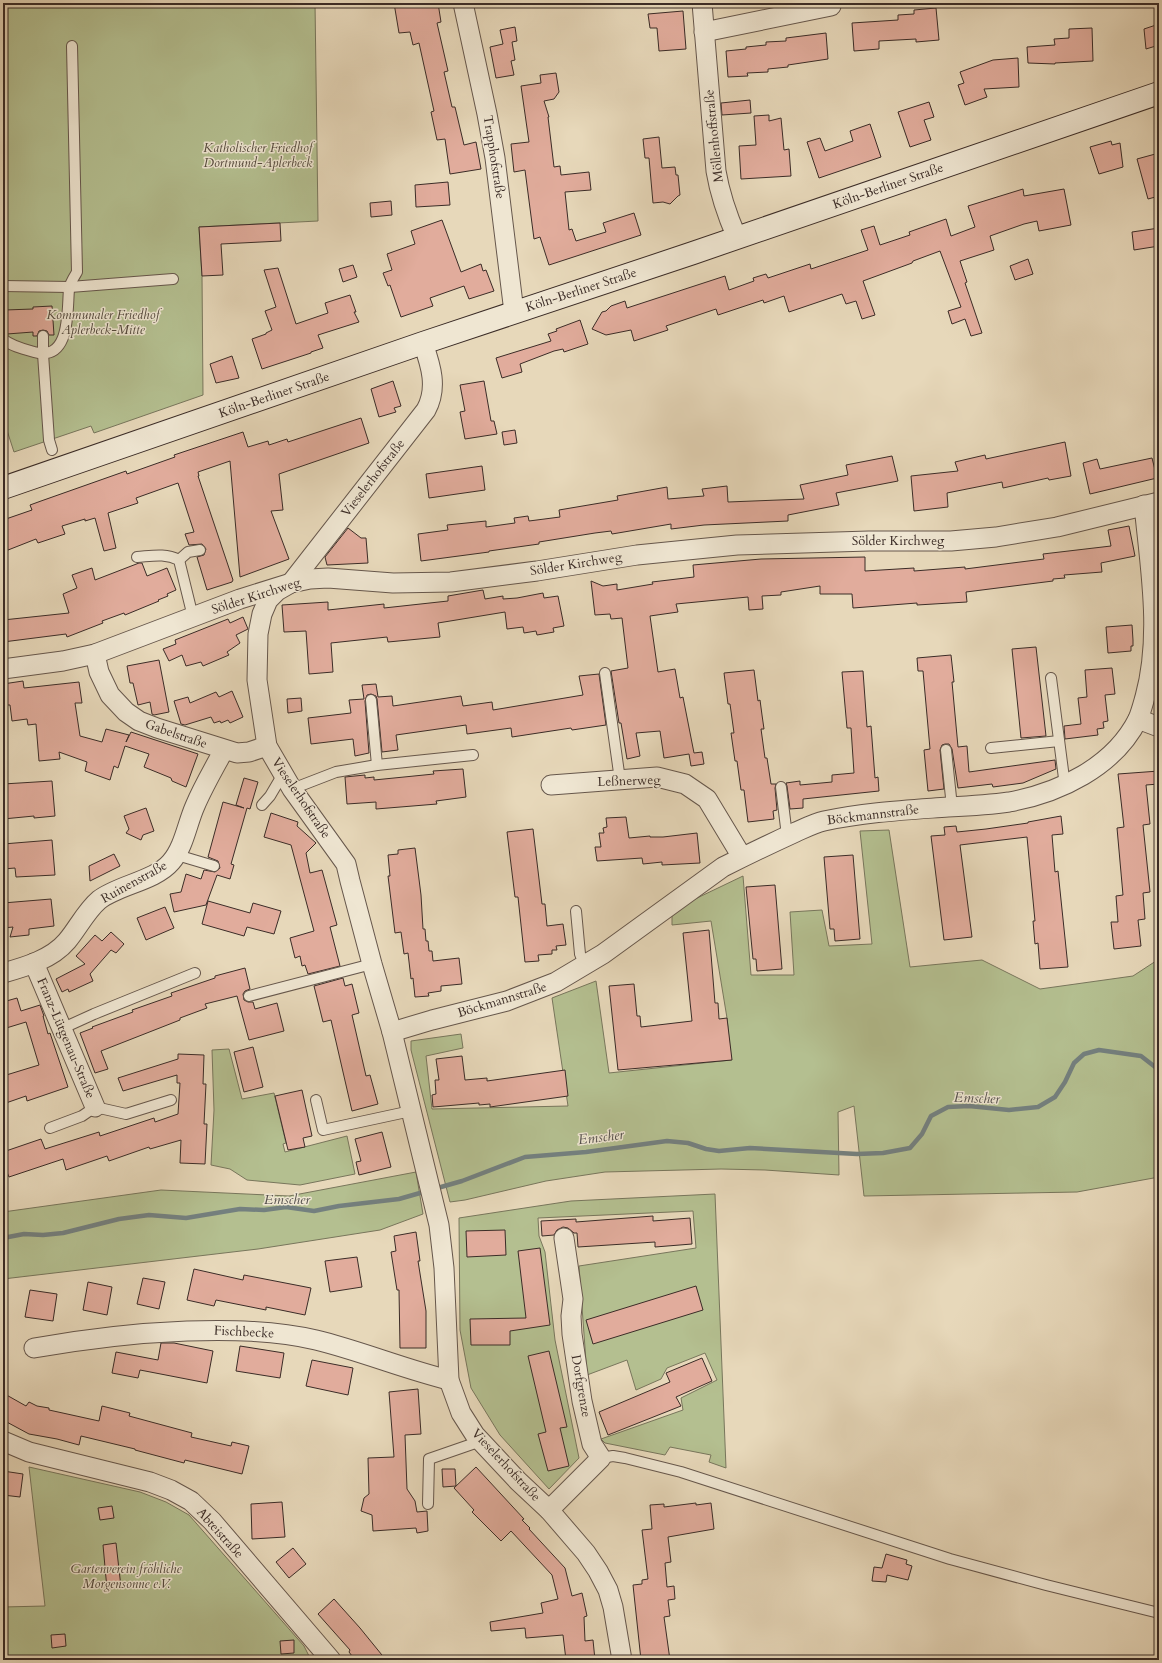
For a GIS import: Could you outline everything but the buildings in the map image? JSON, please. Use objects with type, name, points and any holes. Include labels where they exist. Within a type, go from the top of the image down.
[{"type":"main road","name":"Köln-Berliner Straße","points":[[3,488],[423,343],[737,238],[1159,93]]},
{"type":"street","name":"Trapphofstraße","points":[[463,3],[495,158],[514,312]]},
{"type":"street","name":"Möllenhoffstraße","points":[[702,3],[716,171],[726,214],[737,238]]},
{"type":"street","points":[[704,32],[831,6]]},
{"type":"street","name":"Vieselerhofstraße","points":[[423,343],[429,360],[433,388],[430,403],[291,582],[276,591],[268,600],[262,614],[258,634],[257,680],[267,746],[288,781],[346,864],[372,964],[392,1032],[435,1206],[444,1268],[449,1380],[461,1413],[481,1441],[518,1481],[549,1510],[586,1553],[598,1571],[608,1590],[616,1623],[622,1660]]},
{"type":"street","name":"Sölder Kirchweg","points":[[3,669],[63,661],[95,654],[240,599],[291,582],[310,579],[328,578],[392,583],[451,582],[537,571],[637,555],[737,545],[869,541],[951,541],[996,537],[1057,527],[1151,504]]},
{"type":"street","name":"Böckmannstraße","points":[[392,1032],[525,995],[556,982],[603,954],[717,872],[742,857],[823,821],[896,811],[1009,802],[1049,792],[1065,786],[1086,773],[1113,752],[1128,734],[1138,719],[1148,686],[1152,664],[1156,617],[1151,504]]},
{"type":"street","name":"Gabelstraße","points":[[95,654],[99,672],[110,695],[126,712],[139,721],[157,728],[224,750]]},
{"type":"street","points":[[1138,719],[1159,727]]},
{"type":"street","points":[[224,750],[237,753],[249,752],[267,746]]},
{"type":"street","name":"Ruinenstraße","points":[[3,973],[34,963],[55,951],[66,942],[90,909],[99,900],[161,870],[170,863],[176,854],[194,807],[224,750]]},
{"type":"street","name":"Leßnerweg","points":[[551,785],[657,777],[685,784],[707,799],[742,857]]},
{"type":"street","name":"Franz-Lütgenau-Straße","points":[[34,963],[95,1107]]},
{"type":"street","name":"Dorfgrenze","points":[[564,1238],[573,1299],[571,1316],[572,1334],[582,1401],[592,1444],[601,1458]]},
{"type":"street","name":"Fischbecke","points":[[34,1348],[85,1339],[152,1333],[234,1330],[262,1332],[316,1340],[449,1380]]},
{"type":"street","name":"Abteistraße","points":[[3,1441],[29,1452],[150,1482],[171,1490],[191,1501],[212,1521],[331,1660]]},
{"type":"street","points":[[549,1510],[601,1458]]},
{"type":"lane","points":[[3,339],[26,350],[43,354],[56,348],[63,338],[68,318],[70,287],[77,272],[72,46]]},
{"type":"lane","points":[[3,286],[70,287],[173,279]]},
{"type":"lane","points":[[43,336],[49,440],[52,450]]},
{"type":"lane","points":[[179,560],[188,552],[200,550]]},
{"type":"lane","points":[[137,557],[156,555],[170,556],[179,560]]},
{"type":"lane","points":[[179,560],[193,617]]},
{"type":"lane","points":[[605,673],[620,780]]},
{"type":"lane","points":[[1051,678],[1065,786]]},
{"type":"lane","points":[[371,700],[377,765]]},
{"type":"lane","points":[[991,748],[1059,741]]},
{"type":"lane","points":[[946,750],[952,807]]},
{"type":"lane","points":[[262,805],[288,781],[377,765],[473,755]]},
{"type":"lane","points":[[780,787],[787,836]]},
{"type":"lane","points":[[176,854],[214,866]]},
{"type":"lane","points":[[576,910],[580,954],[585,966]]},
{"type":"lane","points":[[248,996],[372,964]]},
{"type":"lane","points":[[61,1029],[195,973]]},
{"type":"lane","name":"Franz-Lütgenau-Straße","points":[[95,1107],[126,1114],[171,1100]]},
{"type":"lane","points":[[316,1100],[323,1130],[411,1111]]},
{"type":"lane","points":[[50,1128],[82,1116],[95,1107]]},
{"type":"lane","points":[[428,1504],[429,1459],[481,1441]]},
{"type":"lane","points":[[601,1458],[613,1456],[626,1458],[681,1472],[950,1559],[1046,1586],[1159,1613]]},
{"type":"green space","name":"Kommunaler Friedhof Aplerbeck-Mitte","points":[[3,3],[315,3],[318,221],[199,227],[202,276],[203,395],[94,433],[91,426],[14,452],[3,418]]},
{"type":"green space","points":[[889,830],[910,967],[982,960],[1040,989],[1133,976],[1159,959],[1159,1177],[1077,1192],[864,1196],[854,1106],[838,1112],[839,1175],[765,1170],[721,1169],[605,1172],[546,1181],[465,1200],[450,1202],[411,1050],[411,1041],[461,1034],[463,1048],[426,1056],[432,1109],[568,1106],[552,998],[596,981],[609,1073],[731,1060],[727,1018],[711,921],[672,925],[672,910],[743,876],[751,975],[794,975],[790,912],[822,910],[829,946],[872,944],[860,831]]},
{"type":"green space","points":[[229,1049],[242,1099],[274,1093],[286,1143],[283,1144],[285,1152],[347,1136],[355,1174],[300,1185],[247,1180],[230,1169],[211,1165],[214,1110],[212,1050]]},
{"type":"green space","points":[[416,1172],[423,1214],[380,1230],[258,1249],[3,1279],[3,1212],[161,1190],[289,1196]]},
{"type":"green space","points":[[715,1194],[726,1468],[709,1462],[711,1455],[670,1447],[665,1455],[605,1443],[601,1439],[683,1410],[681,1398],[717,1380],[705,1353],[667,1368],[661,1379],[636,1390],[627,1360],[587,1375],[579,1266],[696,1248],[693,1211],[538,1218],[539,1236],[545,1252],[555,1340],[579,1458],[549,1489],[500,1435],[471,1388],[460,1330],[459,1218],[571,1201]]},
{"type":"green space","name":"Gartenverein fröhliche Morgensonne e.V.","points":[[29,1467],[140,1492],[166,1502],[189,1515],[304,1646],[311,1660],[3,1660],[3,1607],[45,1606]]},
{"type":"waterway","name":"Emscher","points":[[434,1189],[462,1181],[525,1157],[586,1152],[667,1141],[688,1143],[706,1149],[719,1151],[750,1148],[857,1154],[883,1153],[910,1148],[922,1134],[931,1116],[948,1107],[969,1106],[1009,1110],[1038,1107],[1055,1097],[1065,1082],[1074,1063],[1084,1054],[1099,1050],[1141,1056],[1159,1070]]},
{"type":"waterway","name":"Emscher","points":[[3,1238],[24,1234],[43,1235],[63,1233],[119,1219],[149,1215],[186,1218],[240,1209],[264,1210],[286,1207],[314,1211],[339,1206],[399,1199],[427,1191]]},
{"type":"park label","name":"Katholischer Friedhof Dortmund-Aplerbeck","points":[[258,156]]}]
